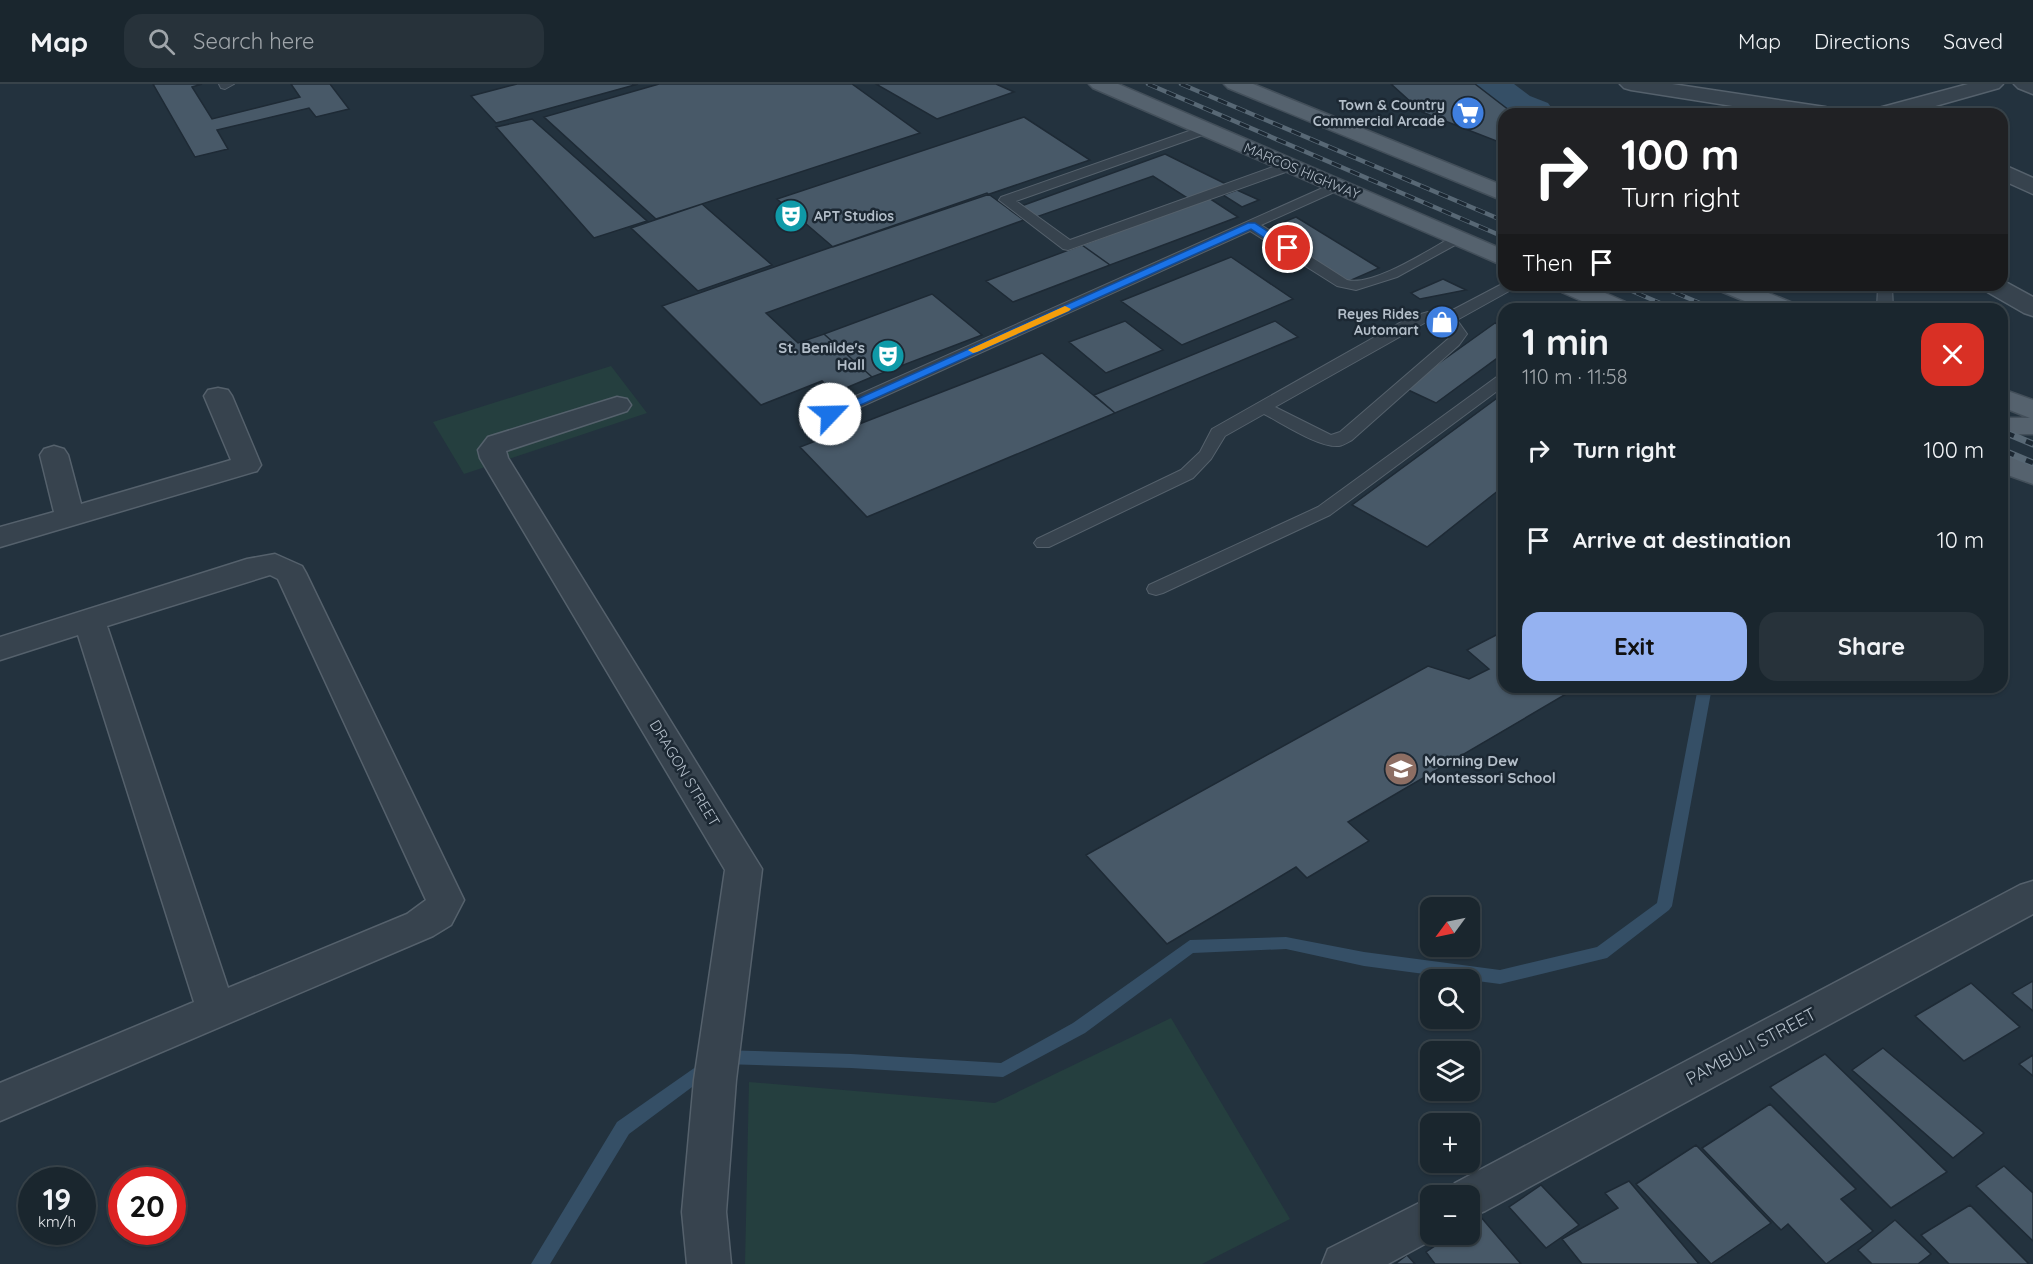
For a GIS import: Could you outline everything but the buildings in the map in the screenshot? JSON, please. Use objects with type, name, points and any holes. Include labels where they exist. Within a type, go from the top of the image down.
[{"type":"main road","name":"MARCOS HIGHWAY","points":[[1100,84],[1498,256]]},
{"type":"main road","points":[[1235,84],[1498,192]]},
{"type":"main road","points":[[1577,291],[1600,303]]},
{"type":"main road","points":[[1741,291],[1770,303]]},
{"type":"main road","points":[[2008,400],[2033,410]]},
{"type":"main road","points":[[2008,426],[2033,426]]},
{"type":"main road","points":[[2008,465],[2033,475]]},
{"type":"main road","points":[[2008,479],[2033,490]]},
{"type":"street","points":[[1631,84],[1786,108]]},
{"type":"street","points":[[1910,108],[1992,84]]},
{"type":"street","points":[[2025,84],[2033,88]]},
{"type":"street","points":[[2008,174],[2033,187]]},
{"type":"street","points":[[2003,291],[2033,308]]},
{"type":"street","points":[[0,537],[247,465],[218,396]]},
{"type":"street","name":"DRAGON STREET","points":[[617,405],[498,443],[492,450],[494,458],[744,869],[715,1080],[704,1212],[709,1264]]},
{"type":"street","points":[[54,455],[70,517]]},
{"type":"street","points":[[0,649],[90,622],[258,566],[275,564],[291,573],[445,900],[438,914],[420,925],[0,1102]]},
{"type":"street","points":[[90,622],[216,1010]]},
{"type":"street","name":"PAMBULI STREET","points":[[1480,1192],[2033,896]]},
{"type":"street","points":[[1344,1264],[1420,1224]]},
{"type":"lane","points":[[1206,129],[1006,200],[1068,246],[1289,166]]},
{"type":"lane","points":[[808,424],[1336,186]]},
{"type":"lane","points":[[1251,225],[1342,283],[1353,286],[1364,285],[1460,239]]},
{"type":"lane","points":[[1448,319],[1500,291]]},
{"type":"lane","points":[[1043,543],[1187,474],[1196,468],[1216,440],[1218,433],[1263,407],[1415,320],[1432,316],[1448,319],[1459,334],[1454,342],[1346,436],[1337,441],[1326,439],[1263,407]]},
{"type":"lane","points":[[1156,590],[1324,511],[1498,383]]},
{"type":"green space","points":[[611,366],[647,413],[464,474],[433,422]]},
{"type":"green space","points":[[1171,1018],[1290,1219],[1202,1264],[745,1264],[749,1082],[995,1103]]},
{"type":"waterway","points":[[1481,84],[1514,108]]},
{"type":"waterway","points":[[540,1264],[623,1128],[720,1057],[851,1061],[1003,1070],[1079,1028],[1190,947],[1286,943],[1364,959],[1500,977],[1601,953],[1664,906],[1704,693]]},
{"type":"railway","points":[[1148,84],[1498,234]]},
{"type":"railway","points":[[1181,84],[1498,218]]},
{"type":"railway","points":[[1632,291],[1660,303]]},
{"type":"railway","points":[[1671,291],[1700,303]]},
{"type":"railway","points":[[2008,434],[2033,444]]},
{"type":"railway","points":[[2008,453],[2033,463]]},
{"type":"slow traffic","points":[[973,350],[1065,309]]},
{"type":"place","name":"Town & Country Commercial Arcade","points":[[1468,113]]},
{"type":"place","name":"APT Studios","points":[[791,216]]},
{"type":"place","name":"Reyes Rides Automart","points":[[1442,322]]},
{"type":"place","name":"St. Benilde's Hall","points":[[888,356]]},
{"type":"place","name":"Morning Dew Montessori School","points":[[1401,769]]},
{"type":"route","points":[[830,414],[1251,225],[1288,248]]}]
